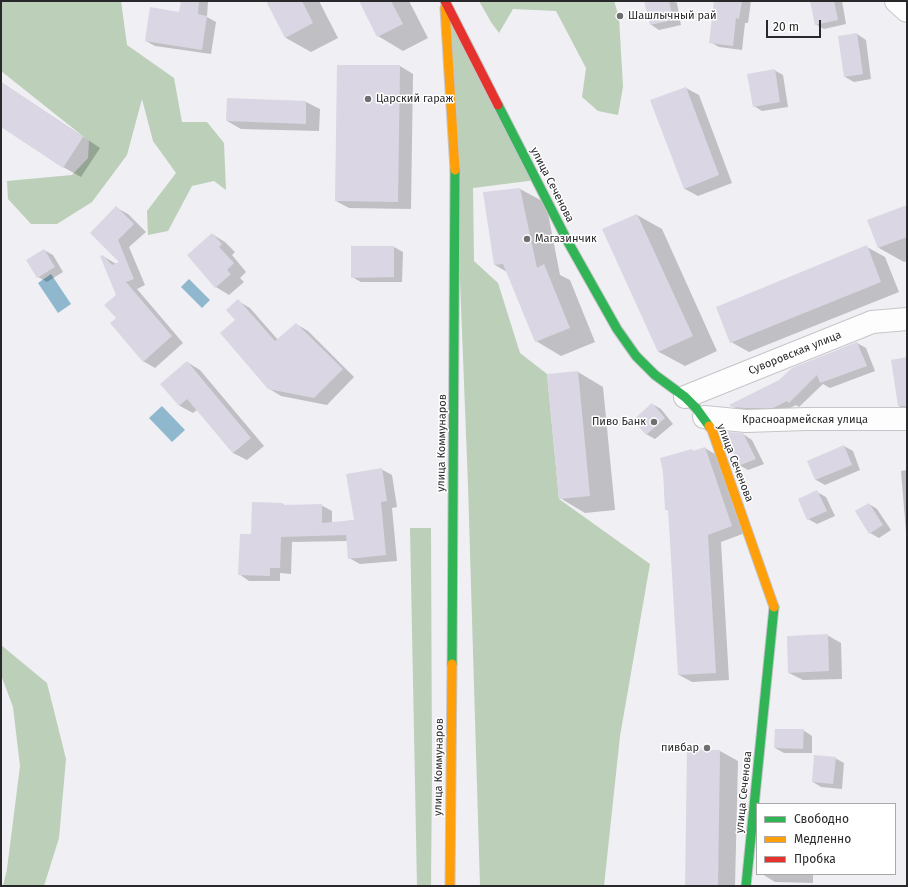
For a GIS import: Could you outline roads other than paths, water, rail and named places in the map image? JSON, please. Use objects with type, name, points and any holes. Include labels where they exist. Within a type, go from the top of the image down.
[{"type":"street","name":"улица Сеченова","points":[[445,1],[558,222],[616,329],[636,356],[655,375],[685,397],[704,417],[712,430],[775,609],[746,886]]},
{"type":"street","name":"улица Коммунаров","points":[[445,1],[456,178],[450,886]]},
{"type":"street","points":[[896,1],[907,11]]},
{"type":"street","name":"Суворовская улица","points":[[685,397],[872,322],[907,319]]},
{"type":"street","name":"Красноармейская улица","points":[[704,417],[746,421],[806,419],[907,419]]},
{"type":"water","points":[[51,274],[71,304],[58,313],[38,283]]},
{"type":"water","points":[[189,279],[210,300],[202,308],[181,287]]},
{"type":"water","points":[[162,406],[185,430],[172,442],[149,418]]},
{"type":"place","name":"Шашлычный рай","points":[[620,16]]},
{"type":"place","name":"Царский гараж","points":[[368,99]]},
{"type":"place","name":"Магазинчик","points":[[527,239]]},
{"type":"place","name":"Пиво Банк","points":[[654,422]]},
{"type":"place","name":"пивбар","points":[[707,748]]}]
